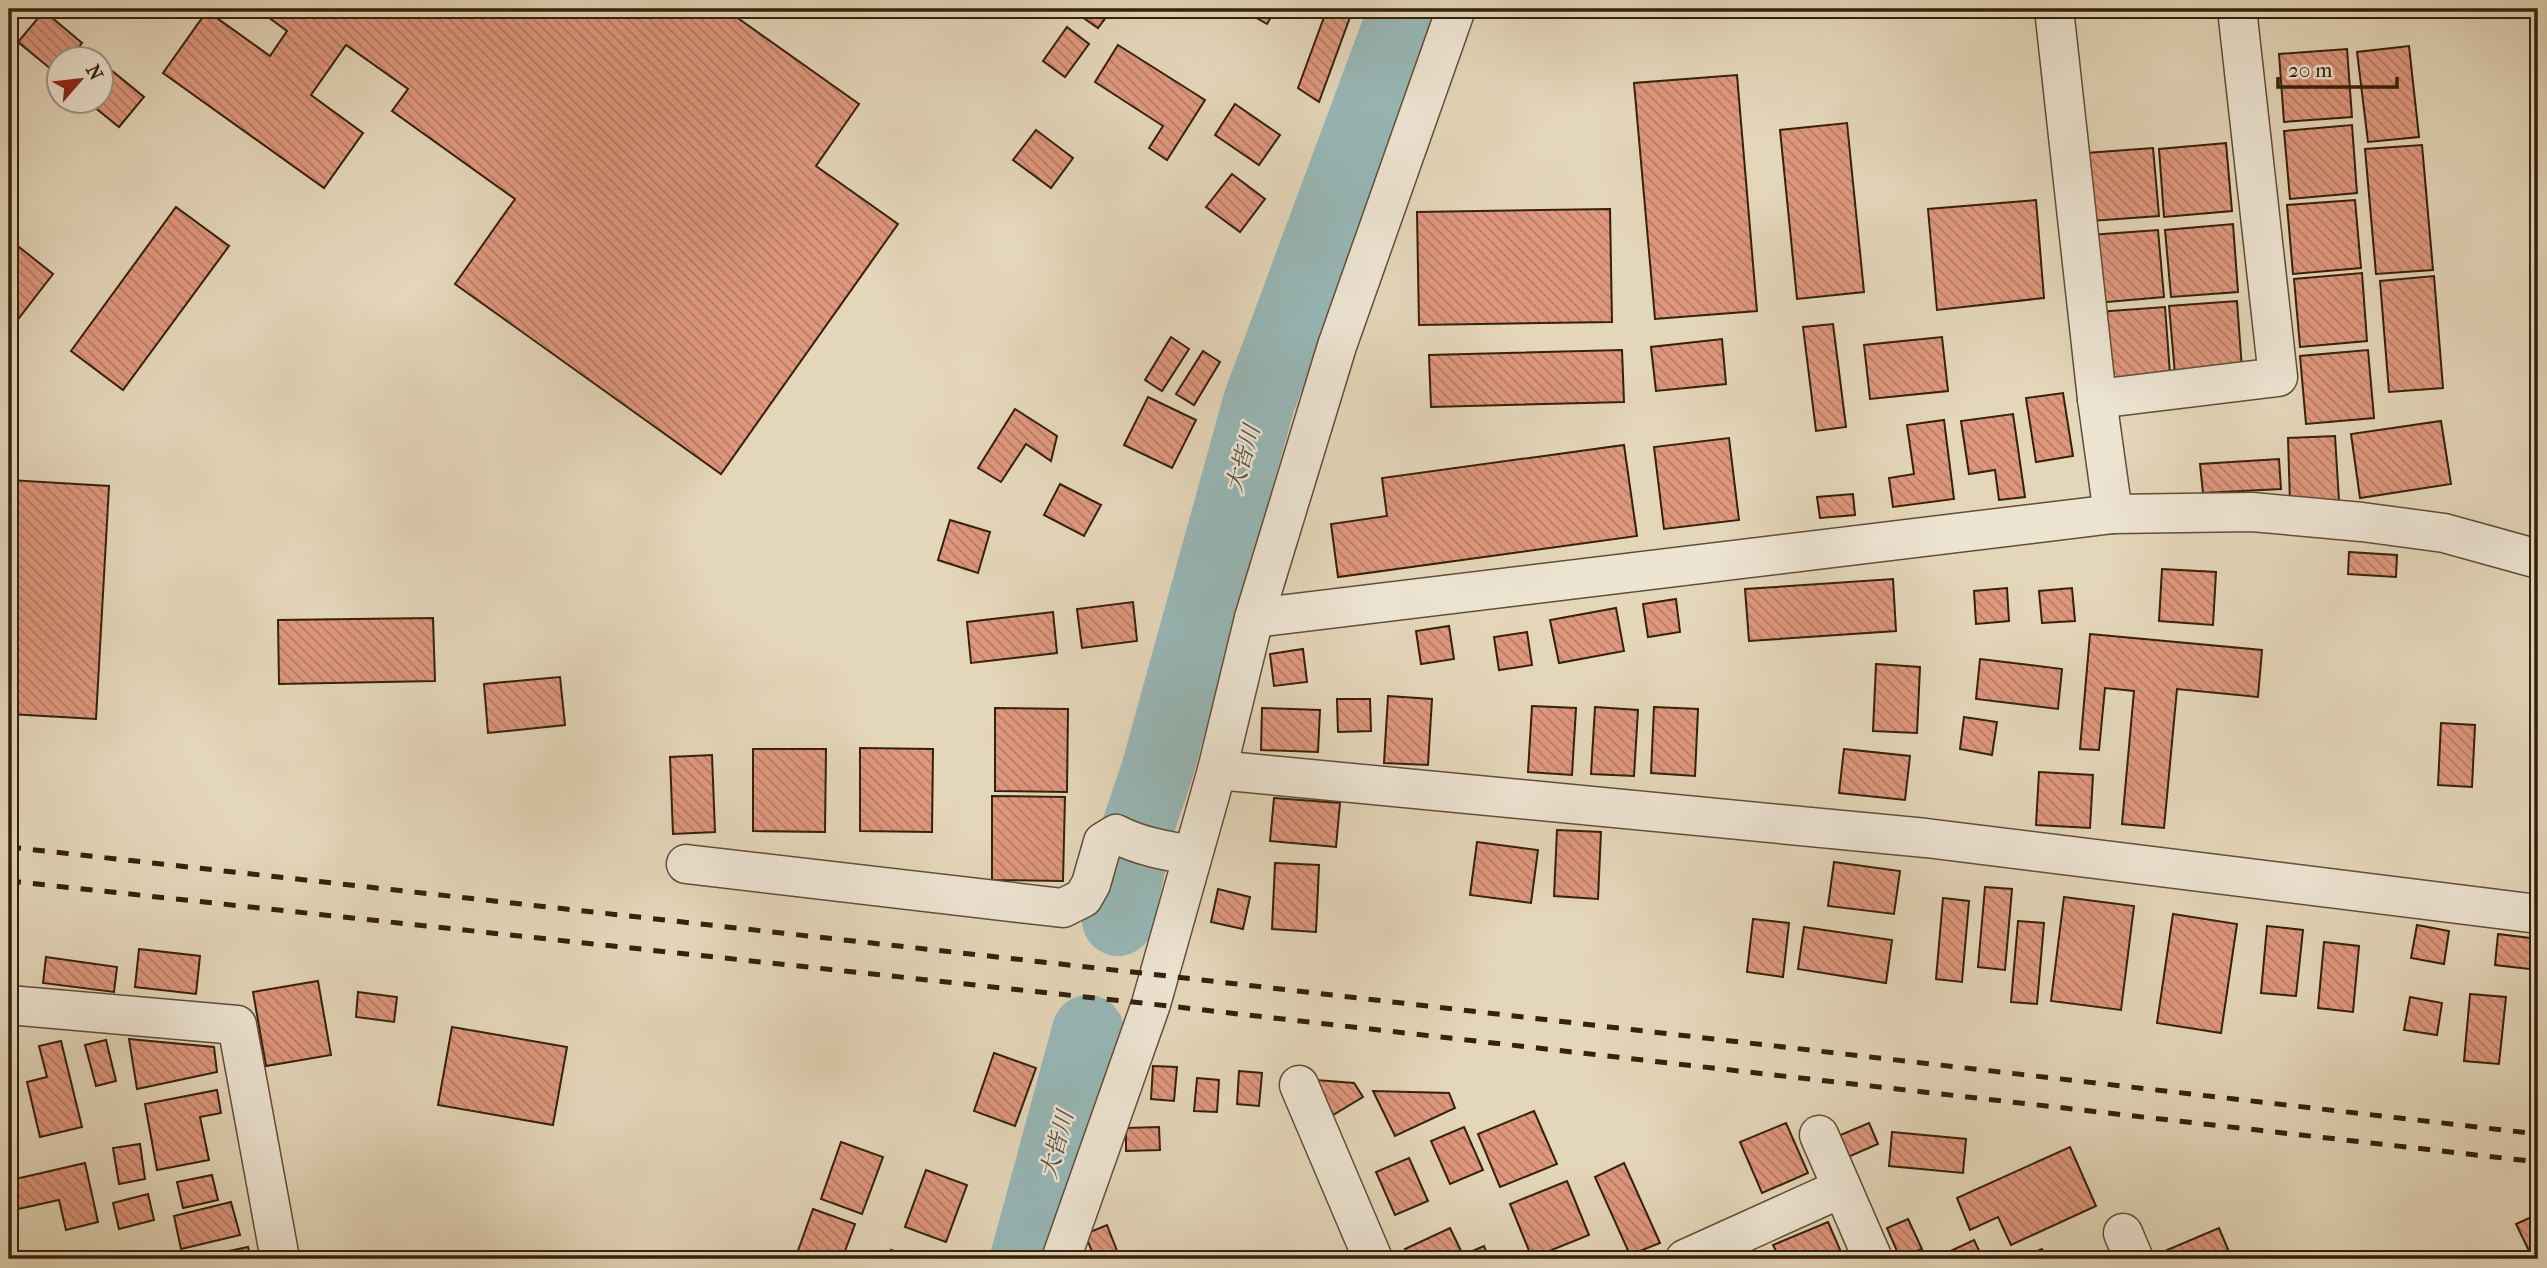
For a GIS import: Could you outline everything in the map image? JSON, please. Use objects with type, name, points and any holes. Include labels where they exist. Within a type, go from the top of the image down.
[{"type":"street","points":[[1061,1259],[1151,1004],[1179,853],[1217,770],[1254,618],[1337,346],[1456,9]]},
{"type":"street","points":[[2054,9],[2097,398],[2113,514]]},
{"type":"street","points":[[2097,398],[2278,377],[2237,9]]},
{"type":"street","points":[[1254,618],[2113,514],[2252,512],[2362,522],[2444,533],[2538,559]]},
{"type":"street","points":[[1217,770],[1926,838],[2538,914]]},
{"type":"street","points":[[686,864],[1063,908],[1083,898],[1091,884],[1103,842],[1116,834],[1127,840],[1179,853]]},
{"type":"street","points":[[9,1004],[237,1025],[280,1259]]},
{"type":"street","points":[[1299,1085],[1373,1259]]},
{"type":"street","points":[[1819,1135],[1873,1259]]},
{"type":"street","points":[[1685,1259],[1842,1188]]},
{"type":"building","points":[[257,9],[725,9],[859,104],[816,166],[898,224],[721,474],[455,284],[515,199],[392,111],[408,89],[346,45],[311,95],[363,133],[324,188],[163,73],[207,11],[270,56],[287,31]]},
{"type":"building","points":[[1078,9],[1112,9],[1098,28],[1075,12]]},
{"type":"building","points":[[1241,9],[1276,9],[1267,24]]},
{"type":"building","points":[[1327,9],[1353,9],[1319,102],[1298,88]]},
{"type":"building","points":[[44,11],[82,43],[80,46],[46,46],[46,65],[18,42]]},
{"type":"building","points":[[1067,27],[1089,44],[1065,77],[1043,61]]},
{"type":"building","points":[[1118,45],[1205,100],[1167,160],[1149,148],[1163,126],[1095,82]]},
{"type":"building","points":[[2409,46],[2419,137],[2368,142],[2357,52]]},
{"type":"building","points":[[2347,49],[2352,117],[2284,122],[2279,54]]},
{"type":"building","points":[[116,74],[144,97],[119,127],[105,116],[116,116]]},
{"type":"building","points":[[1737,75],[1757,311],[1655,319],[1634,83]]},
{"type":"building","points":[[1235,104],[1280,135],[1259,165],[1215,135]]},
{"type":"building","points":[[1847,123],[1864,292],[1797,299],[1780,130]]},
{"type":"building","points":[[2352,125],[2357,193],[2290,199],[2284,131]]},
{"type":"building","points":[[1036,130],[1073,158],[1051,188],[1013,160]]},
{"type":"building","points":[[2226,143],[2232,211],[2164,217],[2159,149]]},
{"type":"building","points":[[2422,145],[2433,270],[2376,274],[2365,149]]},
{"type":"building","points":[[2153,148],[2159,216],[2091,221],[2086,153]]},
{"type":"building","points":[[1232,174],[1265,199],[1240,232],[1206,207]]},
{"type":"building","points":[[2036,200],[2044,298],[1937,310],[1928,209]]},
{"type":"building","points":[[2355,200],[2361,268],[2293,274],[2287,205]]},
{"type":"building","points":[[176,207],[229,246],[123,390],[71,351]]},
{"type":"building","points":[[1610,209],[1612,322],[1419,325],[1417,212]]},
{"type":"building","points":[[2233,224],[2238,292],[2171,297],[2165,230]]},
{"type":"building","points":[[2158,230],[2164,297],[2096,303],[2090,235]]},
{"type":"building","points":[[9,239],[53,274],[9,331]]},
{"type":"building","points":[[2362,273],[2367,341],[2300,347],[2294,279]]},
{"type":"building","points":[[2434,276],[2443,388],[2389,392],[2380,281]]},
{"type":"building","points":[[2237,301],[2242,369],[2175,374],[2169,306]]},
{"type":"building","points":[[2165,307],[2170,374],[2103,380],[2097,312]]},
{"type":"building","points":[[1833,324],[1846,427],[1816,431],[1803,327]]},
{"type":"building","points":[[1171,337],[1189,349],[1162,391],[1145,380]]},
{"type":"building","points":[[1942,337],[1948,391],[1870,399],[1864,345]]},
{"type":"building","points":[[1722,339],[1726,384],[1656,391],[1651,347]]},
{"type":"building","points":[[1622,350],[1624,402],[1431,407],[1429,355]]},
{"type":"building","points":[[2368,350],[2374,418],[2306,424],[2300,356]]},
{"type":"building","points":[[1203,351],[1220,362],[1194,405],[1176,394]]},
{"type":"building","points":[[2063,393],[2073,456],[2036,462],[2026,398]]},
{"type":"building","points":[[1148,397],[1196,420],[1172,468],[1124,445]]},
{"type":"building","points":[[1015,409],[1057,436],[1051,461],[1026,444],[1001,482],[978,468]]},
{"type":"building","points":[[2013,414],[2025,497],[1999,500],[1995,470],[1969,474],[1961,421]]},
{"type":"building","points":[[1944,420],[1954,499],[1893,507],[1889,478],[1914,474],[1907,425]]},
{"type":"building","points":[[2441,421],[2451,484],[2360,498],[2351,434]]},
{"type":"building","points":[[2335,436],[2339,501],[2290,503],[2288,438]]},
{"type":"building","points":[[1729,438],[1739,520],[1664,529],[1654,447]]},
{"type":"building","points":[[1624,445],[1637,536],[1338,577],[1331,524],[1387,516],[1382,478]]},
{"type":"building","points":[[2279,459],[2281,489],[2203,493],[2200,464]]},
{"type":"building","points":[[9,480],[109,486],[96,719],[9,714]]},
{"type":"building","points":[[1060,484],[1101,505],[1084,536],[1044,515]]},
{"type":"building","points":[[1853,494],[1855,515],[1820,518],[1817,497]]},
{"type":"building","points":[[950,520],[990,532],[978,573],[938,560]]},
{"type":"building","points":[[2349,552],[2397,555],[2396,577],[2348,574]]},
{"type":"building","points":[[2162,569],[2216,572],[2213,625],[2159,621]]},
{"type":"building","points":[[1893,579],[1896,631],[1749,641],[1745,589]]},
{"type":"building","points":[[2007,588],[2009,621],[1976,624],[1974,591]]},
{"type":"building","points":[[2072,588],[2075,621],[2042,623],[2039,591]]},
{"type":"building","points":[[1676,599],[1680,632],[1648,637],[1643,604]]},
{"type":"building","points":[[1133,602],[1137,641],[1082,648],[1077,609]]},
{"type":"building","points":[[1616,608],[1624,651],[1559,663],[1550,620]]},
{"type":"building","points":[[1053,612],[1057,653],[971,663],[967,622]]},
{"type":"building","points":[[433,618],[435,681],[279,684],[278,620]]},
{"type":"building","points":[[1449,626],[1454,659],[1421,664],[1416,631]]},
{"type":"building","points":[[1527,632],[1532,665],[1499,670],[1494,637]]},
{"type":"building","points":[[2090,634],[2262,650],[2258,697],[2177,689],[2164,828],[2122,824],[2134,691],[2105,688],[2099,750],[2080,749]]},
{"type":"building","points":[[1303,649],[1307,682],[1274,686],[1270,654]]},
{"type":"building","points":[[1980,659],[2062,669],[2058,709],[1976,699]]},
{"type":"building","points":[[1876,664],[1920,667],[1917,733],[1873,731]]},
{"type":"building","points":[[560,677],[565,725],[488,733],[484,684]]},
{"type":"building","points":[[1388,696],[1432,699],[1428,765],[1384,763]]},
{"type":"building","points":[[1337,699],[1370,699],[1371,731],[1338,732]]},
{"type":"building","points":[[1532,706],[1576,708],[1572,775],[1528,772]]},
{"type":"building","points":[[1595,707],[1638,710],[1634,776],[1591,774]]},
{"type":"building","points":[[1654,707],[1698,709],[1695,776],[1651,773]]},
{"type":"building","points":[[995,708],[1068,709],[1067,792],[995,791]]},
{"type":"building","points":[[1262,708],[1320,710],[1318,752],[1261,750]]},
{"type":"building","points":[[1964,717],[1997,722],[1992,755],[1960,749]]},
{"type":"building","points":[[2441,723],[2475,725],[2472,787],[2438,785]]},
{"type":"building","points":[[860,748],[933,749],[932,832],[860,831]]},
{"type":"building","points":[[753,749],[826,749],[825,832],[753,831]]},
{"type":"building","points":[[1844,749],[1910,756],[1905,800],[1839,793]]},
{"type":"building","points":[[712,755],[715,832],[673,834],[670,757]]},
{"type":"building","points":[[2039,772],[2093,775],[2090,828],[2036,825]]},
{"type":"building","points":[[992,796],[1065,797],[1063,881],[992,880]]},
{"type":"building","points":[[1274,798],[1340,803],[1336,847],[1270,841]]},
{"type":"building","points":[[1557,830],[1601,832],[1598,899],[1554,896]]},
{"type":"building","points":[[1477,842],[1538,850],[1531,903],[1470,895]]},
{"type":"building","points":[[1834,862],[1900,871],[1894,914],[1828,906]]},
{"type":"building","points":[[1275,863],[1319,865],[1316,932],[1272,929]]},
{"type":"building","points":[[1985,887],[2012,889],[2005,970],[1978,967]]},
{"type":"building","points":[[1218,889],[1250,897],[1243,929],[1211,922]]},
{"type":"building","points":[[2064,897],[2134,906],[2121,1010],[2051,1001]]},
{"type":"building","points":[[1943,898],[1969,901],[1962,982],[1936,979]]},
{"type":"building","points":[[2173,914],[2237,924],[2221,1033],[2157,1023]]},
{"type":"building","points":[[1753,919],[1789,923],[1783,977],[1747,972]]},
{"type":"building","points":[[2018,921],[2044,923],[2037,1004],[2011,1002]]},
{"type":"building","points":[[2417,925],[2449,931],[2444,964],[2411,958]]},
{"type":"building","points":[[2267,926],[2303,930],[2296,996],[2261,993]]},
{"type":"building","points":[[1804,927],[1892,940],[1886,983],[1798,969]]},
{"type":"building","points":[[2498,934],[2538,939],[2538,970],[2495,965]]},
{"type":"building","points":[[2324,942],[2359,946],[2353,1012],[2318,1008]]},
{"type":"building","points":[[139,949],[200,956],[196,994],[135,987]]},
{"type":"building","points":[[46,957],[117,967],[114,992],[43,983]]},
{"type":"building","points":[[318,981],[331,1055],[266,1066],[253,992]]},
{"type":"building","points":[[358,992],[397,997],[394,1022],[356,1017]]},
{"type":"building","points":[[2470,994],[2506,997],[2499,1064],[2464,1061]]},
{"type":"building","points":[[2410,997],[2442,1003],[2437,1035],[2404,1030]]},
{"type":"building","points":[[452,1027],[567,1047],[553,1125],[438,1105]]},
{"type":"building","points":[[129,1039],[214,1047],[217,1072],[137,1089]]},
{"type":"building","points":[[106,1040],[116,1081],[96,1086],[85,1045]]},
{"type":"building","points":[[61,1041],[82,1127],[40,1137],[27,1082],[47,1077],[39,1046]]},
{"type":"building","points":[[994,1053],[1036,1068],[1015,1126],[974,1111]]},
{"type":"building","points":[[9,1054],[16,1085],[9,1086]]},
{"type":"building","points":[[1153,1066],[1177,1067],[1174,1101],[1151,1099]]},
{"type":"building","points":[[1239,1071],[1262,1073],[1259,1106],[1237,1104]]},
{"type":"building","points":[[1197,1078],[1219,1080],[1217,1112],[1194,1111]]},
{"type":"building","points":[[1316,1080],[1354,1083],[1363,1097],[1333,1115]]},
{"type":"building","points":[[217,1090],[221,1113],[200,1117],[209,1160],[157,1170],[145,1104]]},
{"type":"building","points":[[1373,1091],[1449,1093],[1455,1108],[1395,1136]]},
{"type":"building","points":[[1534,1111],[1557,1164],[1500,1187],[1478,1134]]},
{"type":"building","points":[[1786,1123],[1808,1173],[1762,1193],[1740,1142]]},
{"type":"building","points":[[1869,1123],[1878,1144],[1848,1157],[1838,1136]]},
{"type":"building","points":[[1159,1127],[1160,1150],[1126,1151],[1126,1128]]},
{"type":"building","points":[[1464,1127],[1483,1170],[1450,1184],[1431,1141]]},
{"type":"building","points":[[1892,1132],[1966,1139],[1963,1173],[1889,1166]]},
{"type":"building","points":[[841,1142],[883,1157],[862,1214],[821,1199]]},
{"type":"building","points":[[140,1144],[145,1179],[119,1184],[113,1148]]},
{"type":"building","points":[[2070,1147],[2096,1206],[2011,1245],[1998,1217],[1970,1230],[1957,1198]]},
{"type":"building","points":[[1409,1158],[1428,1201],[1395,1215],[1376,1172]]},
{"type":"building","points":[[85,1163],[98,1222],[66,1230],[59,1200],[18,1209],[11,1180]]},
{"type":"building","points":[[1624,1163],[1660,1243],[1630,1255],[1595,1177]]},
{"type":"building","points":[[926,1170],[967,1185],[946,1242],[905,1227]]},
{"type":"building","points":[[212,1175],[218,1200],[183,1208],[177,1182]]},
{"type":"building","points":[[1567,1181],[1589,1235],[1532,1258],[1510,1204]]},
{"type":"building","points":[[148,1194],[154,1220],[119,1229],[113,1203]]},
{"type":"building","points":[[231,1202],[240,1235],[181,1249],[174,1216]]},
{"type":"building","points":[[813,1209],[855,1224],[842,1259],[795,1259]]},
{"type":"building","points":[[2538,1214],[2538,1259],[2533,1259],[2516,1224]]},
{"type":"building","points":[[1908,1219],[1922,1249],[1900,1258],[1887,1228]]},
{"type":"building","points":[[1828,1222],[1844,1259],[1780,1259],[1773,1245]]},
{"type":"building","points":[[1107,1225],[1119,1256],[1112,1259],[1095,1259],[1085,1234]]},
{"type":"building","points":[[1450,1228],[1463,1255],[1484,1246],[1489,1259],[1410,1259],[1405,1249]]},
{"type":"building","points":[[2219,1228],[2232,1259],[2171,1259],[2167,1250]]},
{"type":"building","points":[[1974,1240],[1983,1259],[1946,1259],[1944,1254]]},
{"type":"building","points":[[248,1247],[251,1259],[191,1259]]},
{"type":"building","points":[[2042,1249],[2046,1259],[2017,1259]]},
{"type":"building","points":[[891,1250],[921,1259],[889,1259]]},
{"type":"building","points":[[40,1254],[40,1259],[13,1259]]},
{"type":"waterway","name":"大皆川","points":[[1118,920],[1138,827],[1157,771],[1259,402],[1405,9]]},
{"type":"waterway","name":"大皆川","points":[[1026,1259],[1088,1031]]},
{"type":"railway","points":[[9,847],[1159,975],[2538,1134]]},
{"type":"railway","points":[[9,881],[1151,1004],[2538,1162]]}]
